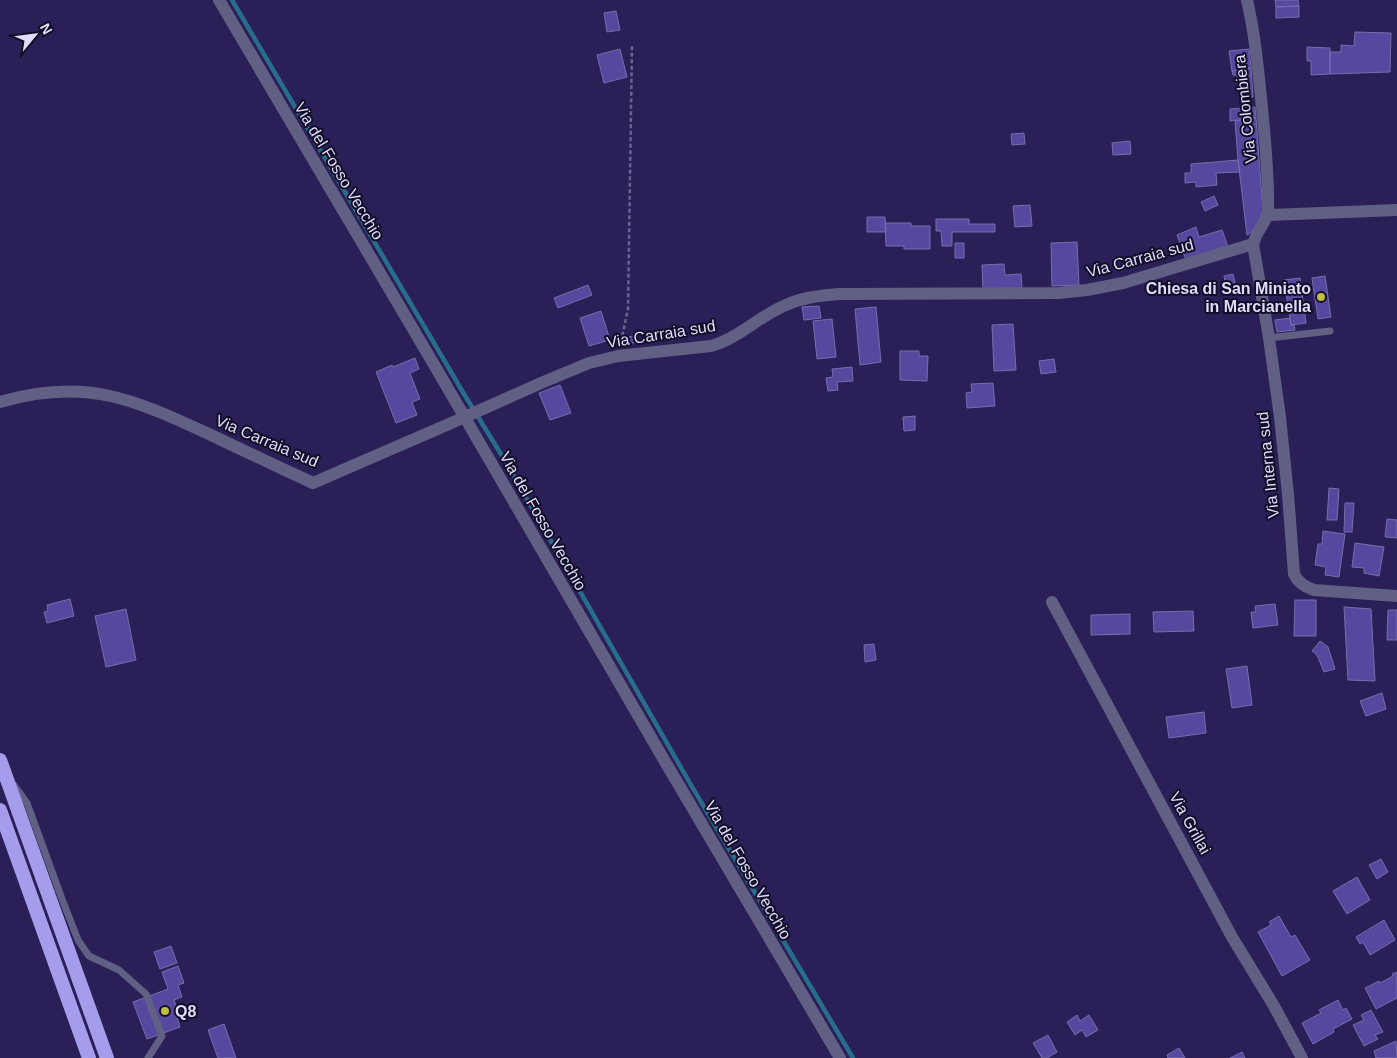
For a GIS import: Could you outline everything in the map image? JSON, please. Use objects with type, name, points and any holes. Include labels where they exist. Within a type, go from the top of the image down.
[{"type":"highway","points":[[2,766],[107,1058]]},
{"type":"highway","points":[[0,810],[89,1058]]},
{"type":"street","name":"Via del Fosso Vecchio","points":[[219,0],[467,416],[840,1058]]},
{"type":"street","name":"Via Colombiera","points":[[1247,0],[1260,88],[1267,166],[1268,215]]},
{"type":"street","points":[[1253,244],[1268,215],[1397,210]]},
{"type":"street","name":"Via Carraia sud","points":[[0,402],[31,394],[64,391],[95,392],[120,398],[158,411],[314,483],[589,363],[618,356],[720,344],[741,333],[784,305],[804,298],[839,294],[1059,293],[1087,290],[1123,283],[1253,244]]},
{"type":"street","name":"Via Interna sud","points":[[1253,244],[1280,417],[1288,494],[1292,566],[1296,578],[1303,586],[1319,591],[1397,596]]},
{"type":"street","name":"Via Grillai","points":[[1052,602],[1232,937],[1274,1006],[1302,1058]]},
{"type":"lane","points":[[1269,338],[1330,331]]},
{"type":"lane","points":[[2,766],[27,803],[78,940],[89,956],[118,970],[146,994],[162,1036],[148,1058]]},
{"type":"path","points":[[618,356],[628,309],[632,45]]},
{"type":"building","points":[[1275,0],[1298,0],[1299,6],[1276,7]]},
{"type":"building","points":[[1299,6],[1299,17],[1276,18],[1276,7]]},
{"type":"building","points":[[616,11],[620,30],[607,32],[604,13]]},
{"type":"building","points":[[1355,32],[1391,33],[1390,72],[1330,74],[1330,52],[1341,52],[1341,45],[1354,46]]},
{"type":"building","points":[[1307,47],[1330,48],[1330,74],[1311,75],[1311,61],[1307,61]]},
{"type":"building","points":[[620,49],[627,77],[604,83],[597,55]]},
{"type":"building","points":[[1249,49],[1251,68],[1232,71],[1229,51]]},
{"type":"building","points":[[1251,68],[1253,97],[1240,97],[1237,75],[1233,75],[1232,71]]},
{"type":"building","points":[[1255,107],[1256,118],[1230,121],[1230,109]]},
{"type":"building","points":[[1256,118],[1263,211],[1255,230],[1247,235],[1235,121]]},
{"type":"building","points":[[1024,133],[1025,144],[1012,145],[1011,134]]},
{"type":"building","points":[[1130,141],[1131,154],[1113,155],[1112,143]]},
{"type":"building","points":[[1238,160],[1240,172],[1216,173],[1217,185],[1196,187],[1196,182],[1185,183],[1185,173],[1191,173],[1191,164]]},
{"type":"building","points":[[1214,196],[1218,205],[1205,211],[1201,202]]},
{"type":"building","points":[[1030,205],[1032,226],[1015,227],[1013,206]]},
{"type":"building","points":[[867,217],[885,217],[886,232],[867,232]]},
{"type":"building","points":[[936,219],[969,219],[969,224],[995,224],[995,232],[952,232],[952,246],[942,246],[941,231],[936,231]]},
{"type":"building","points":[[885,223],[911,223],[911,226],[930,226],[930,249],[904,249],[904,246],[886,246]]},
{"type":"building","points":[[1196,227],[1199,237],[1222,230],[1228,247],[1186,260],[1177,235]]},
{"type":"building","points":[[1077,242],[1079,285],[1052,286],[1051,243]]},
{"type":"building","points":[[955,243],[964,243],[964,258],[955,258]]},
{"type":"building","points":[[1004,264],[1005,275],[1021,274],[1022,288],[983,290],[982,265]]},
{"type":"building","points":[[1233,274],[1237,291],[1227,292],[1224,276]]},
{"type":"building","name":"Chiesa di San Miniato in Marcianella","points":[[1325,276],[1331,317],[1318,319],[1312,278]]},
{"type":"building","points":[[1300,278],[1306,323],[1291,325],[1284,280]]},
{"type":"building","points":[[588,285],[592,295],[558,308],[554,298]]},
{"type":"building","points":[[819,306],[821,318],[804,320],[802,307]]},
{"type":"building","points":[[876,307],[881,362],[860,365],[855,309]]},
{"type":"building","points":[[601,311],[610,340],[589,346],[580,318]]},
{"type":"building","points":[[1290,318],[1291,325],[1294,325],[1295,330],[1277,332],[1275,320]]},
{"type":"building","points":[[832,319],[836,357],[817,359],[813,321]]},
{"type":"building","points":[[1013,324],[1016,370],[994,371],[992,325]]},
{"type":"building","points":[[634,336],[634,343],[627,343],[627,337]]},
{"type":"building","points":[[900,351],[919,351],[919,356],[928,356],[927,381],[900,380]]},
{"type":"building","points":[[415,358],[419,369],[410,373],[420,399],[412,402],[417,415],[396,423],[376,372]]},
{"type":"building","points":[[1054,359],[1056,372],[1041,374],[1039,361]]},
{"type":"building","points":[[852,367],[853,381],[837,382],[838,390],[828,391],[826,378],[833,377],[832,369]]},
{"type":"building","points":[[993,383],[995,406],[967,408],[966,393],[972,392],[971,384]]},
{"type":"building","points":[[560,385],[571,413],[550,420],[539,393]]},
{"type":"building","points":[[915,416],[915,430],[904,431],[903,417]]},
{"type":"building","points":[[1329,488],[1339,489],[1337,520],[1327,520]]},
{"type":"building","points":[[1345,503],[1354,503],[1352,532],[1344,532]]},
{"type":"building","points":[[1387,519],[1397,520],[1397,538],[1385,537]]},
{"type":"building","points":[[1323,531],[1345,534],[1339,577],[1325,575],[1326,567],[1315,565],[1318,544],[1322,544]]},
{"type":"building","points":[[1355,543],[1384,547],[1379,576],[1364,573],[1364,568],[1352,567]]},
{"type":"building","points":[[70,599],[74,616],[47,623],[44,612],[48,611],[47,605]]},
{"type":"building","points":[[1295,600],[1316,600],[1316,636],[1294,636]]},
{"type":"building","points":[[1275,604],[1278,625],[1253,628],[1251,612],[1256,612],[1255,606]]},
{"type":"building","points":[[1344,607],[1371,609],[1375,681],[1348,680]]},
{"type":"building","points":[[126,609],[136,660],[106,667],[95,616]]},
{"type":"building","points":[[1388,610],[1397,610],[1397,640],[1387,640]]},
{"type":"building","points":[[1193,611],[1194,631],[1154,632],[1153,612]]},
{"type":"building","points":[[1130,614],[1130,634],[1091,635],[1091,615]]},
{"type":"building","points":[[1320,641],[1328,647],[1335,669],[1324,672],[1317,655],[1312,651]]},
{"type":"building","points":[[874,644],[876,660],[865,662],[864,645]]},
{"type":"building","points":[[1247,666],[1252,705],[1232,708],[1226,669]]},
{"type":"building","points":[[1382,693],[1386,709],[1366,716],[1360,701]]},
{"type":"building","points":[[1204,712],[1206,733],[1169,738],[1166,717]]},
{"type":"building","points":[[1381,859],[1388,872],[1377,879],[1369,865]]},
{"type":"building","points":[[1357,877],[1370,900],[1347,914],[1333,891]]},
{"type":"building","points":[[1279,916],[1291,937],[1295,935],[1310,960],[1282,976],[1258,932],[1271,925],[1269,922]]},
{"type":"building","points":[[1384,920],[1395,940],[1370,955],[1363,942],[1360,944],[1356,937]]},
{"type":"building","points":[[171,946],[177,963],[160,969],[154,952]]},
{"type":"building","points":[[178,966],[184,983],[178,985],[182,997],[174,1000],[180,1016],[177,1017],[180,1027],[147,1039],[133,1002],[168,989],[162,972]]},
{"type":"building","points":[[1397,972],[1397,998],[1376,1009],[1365,988],[1379,981],[1380,983]]},
{"type":"building","points":[[1338,1000],[1343,1010],[1346,1008],[1352,1019],[1333,1029],[1334,1032],[1313,1044],[1302,1023],[1321,1013],[1319,1010]]},
{"type":"building","points":[[1371,1010],[1383,1032],[1375,1035],[1378,1039],[1364,1046],[1353,1025],[1364,1020],[1361,1015]]},
{"type":"building","points":[[1077,1015],[1080,1021],[1089,1015],[1098,1030],[1086,1037],[1082,1030],[1075,1035],[1067,1022]]},
{"type":"building","points":[[224,1024],[236,1058],[218,1058],[208,1030]]},
{"type":"building","points":[[1048,1035],[1057,1052],[1047,1058],[1042,1058],[1033,1043]]},
{"type":"building","points":[[1396,1041],[1397,1058],[1376,1058],[1374,1051]]},
{"type":"building","points":[[1179,1048],[1185,1058],[1168,1058],[1167,1055]]},
{"type":"building","points":[[1242,1052],[1245,1058],[1230,1058]]},
{"type":"waterway","points":[[232,0],[504,459],[691,785],[853,1058]]},
{"type":"place","name":"Chiesa di San Miniato in Marcianella","points":[[1321,297]]},
{"type":"place","name":"Q8","points":[[165,1011]]}]
